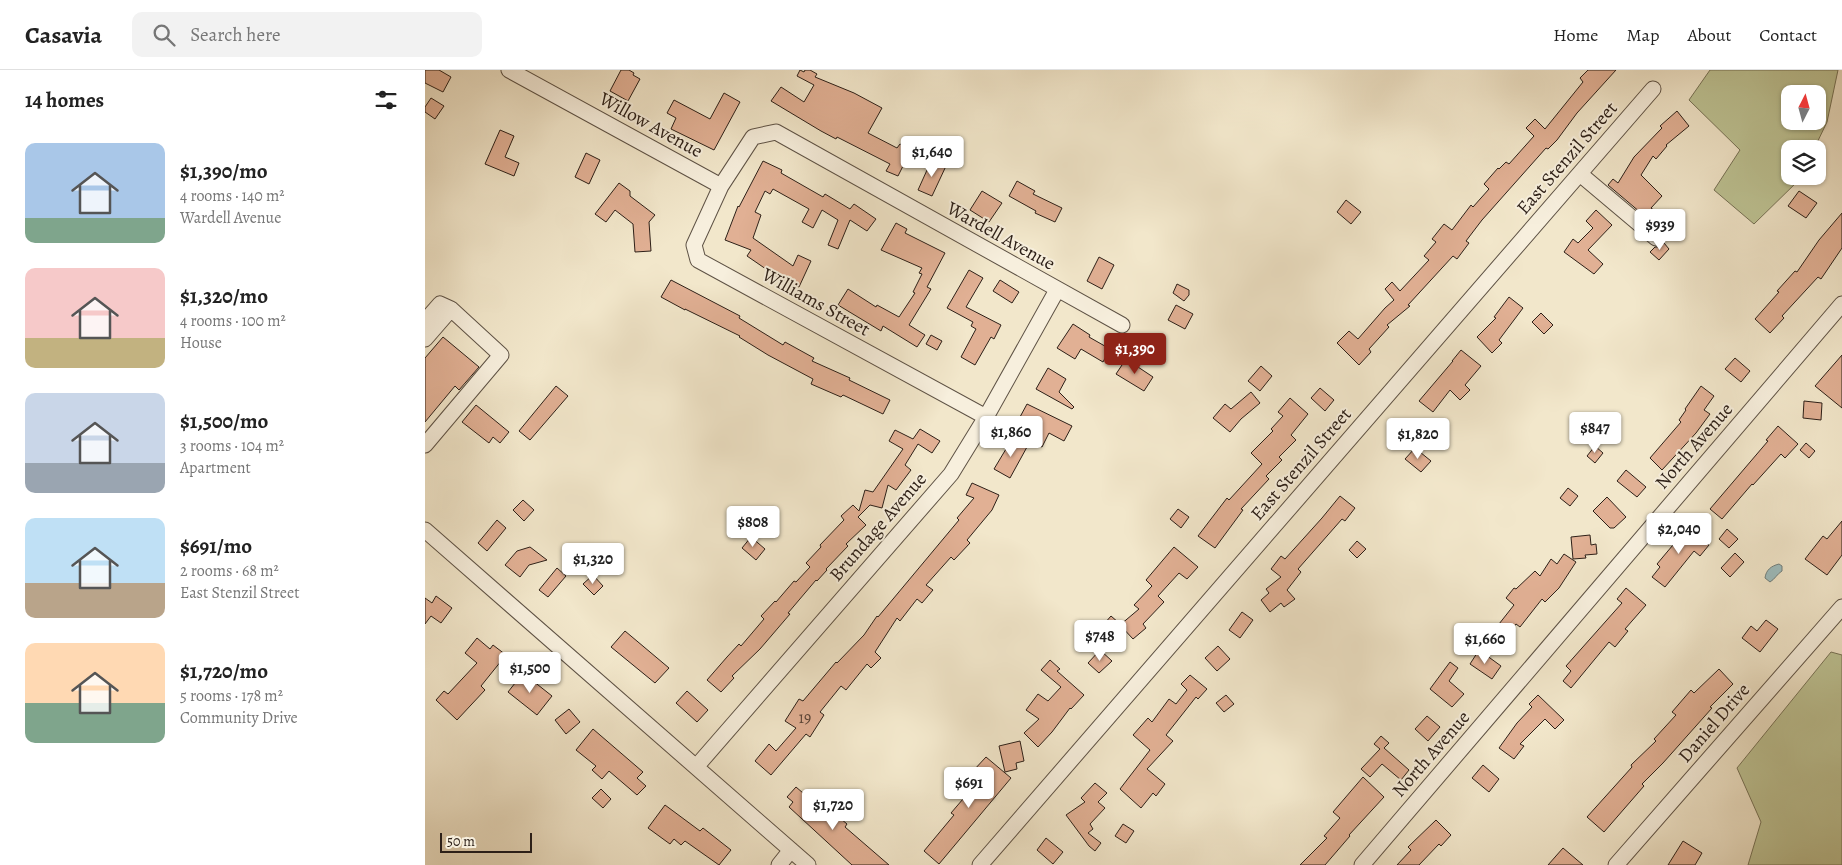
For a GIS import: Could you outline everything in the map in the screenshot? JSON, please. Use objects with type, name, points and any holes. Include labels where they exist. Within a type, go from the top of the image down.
[{"type":"street","name":"Willow Avenue","points":[[509,70],[721,186]]},
{"type":"street","name":"East Stenzil Street","points":[[980,865],[1653,89]]},
{"type":"street","name":"Wardell Avenue","points":[[721,186],[753,137],[776,132],[1122,325]]},
{"type":"street","points":[[1580,174],[1656,238]]},
{"type":"street","name":"Williams Street","points":[[721,186],[694,246],[698,260],[986,417]]},
{"type":"street","name":"Brundage Avenue","points":[[696,767],[951,474],[986,417],[1057,290]]},
{"type":"street","points":[[425,320],[440,304],[451,309],[501,355],[425,445]]},
{"type":"street","name":"North Avenue","points":[[1362,865],[1842,304]]},
{"type":"street","points":[[425,339],[451,309]]},
{"type":"street","points":[[425,530],[808,865]]},
{"type":"street","name":"Daniel Drive","points":[[1616,865],[1842,608]]},
{"type":"street","points":[[779,865],[791,850]]},
{"type":"green space","points":[[1710,70],[1838,70],[1826,124],[1826,85],[1781,85],[1781,130],[1823,130],[1818,140],[1781,140],[1781,185],[1794,185],[1754,224],[1714,190],[1740,150],[1689,100]]},
{"type":"green space","points":[[1831,652],[1842,655],[1842,865],[1748,865],[1761,822],[1737,768]]},
{"type":"water","points":[[1779,564],[1782,566],[1782,571],[1770,582],[1765,578],[1766,573],[1771,567]]},
{"type":"building","points":[[425,70],[439,70],[451,77],[443,92],[425,83]]},
{"type":"building","points":[[621,70],[629,70],[640,79],[628,101],[610,91]]},
{"type":"building","points":[[800,70],[804,72],[805,70],[810,70],[817,74],[815,77],[854,93],[882,108],[868,133],[897,148],[900,144],[911,150],[898,176],[886,171],[890,164],[837,137],[836,139],[771,101],[781,87],[804,102],[814,85],[797,76]]},
{"type":"building","points":[[1588,70],[1616,70],[1577,113],[1557,140],[1548,149],[1546,148],[1482,220],[1466,241],[1469,243],[1457,259],[1453,256],[1408,305],[1410,306],[1387,325],[1389,327],[1369,349],[1371,352],[1359,365],[1337,343],[1349,331],[1358,339],[1394,300],[1385,289],[1392,282],[1400,291],[1429,260],[1424,256],[1436,242],[1432,239],[1444,224],[1452,230],[1471,205],[1473,207],[1489,189],[1484,184],[1498,168],[1506,162],[1509,164],[1534,136],[1526,128],[1535,119],[1545,129],[1583,82],[1580,78]]},
{"type":"building","points":[[724,93],[740,102],[714,150],[671,129],[676,118],[667,113],[674,100],[710,119]]},
{"type":"building","points":[[431,98],[444,106],[435,119],[425,112],[425,107]]},
{"type":"building","points":[[1677,111],[1689,126],[1666,145],[1656,159],[1653,156],[1641,175],[1662,196],[1651,208],[1667,220],[1660,229],[1608,185],[1613,179],[1618,183],[1634,157],[1662,128],[1660,126]]},
{"type":"building","points":[[500,130],[514,136],[505,157],[519,163],[514,176],[485,164]]},
{"type":"building","points":[[586,153],[600,160],[589,184],[575,177]]},
{"type":"building","points":[[932,159],[946,166],[932,196],[918,190]]},
{"type":"building","points":[[763,161],[782,170],[781,173],[823,197],[825,194],[850,209],[854,204],[876,219],[867,231],[850,220],[838,249],[828,245],[838,220],[822,210],[813,228],[802,222],[809,209],[773,189],[770,194],[765,191],[755,212],[761,215],[753,238],[793,266],[798,255],[811,261],[799,287],[779,278],[747,256],[751,250],[725,240],[738,206]]},
{"type":"building","points":[[1017,181],[1035,191],[1033,194],[1062,208],[1055,222],[1035,213],[1036,211],[1009,196]]},
{"type":"building","points":[[619,183],[630,191],[630,196],[655,215],[649,222],[651,251],[635,252],[633,224],[615,210],[606,222],[595,214]]},
{"type":"building","points":[[982,191],[1002,203],[989,222],[970,210]]},
{"type":"building","points":[[1799,191],[1817,203],[1806,218],[1788,206]]},
{"type":"building","points":[[1346,200],[1361,212],[1351,224],[1337,212]]},
{"type":"building","points":[[1596,210],[1612,225],[1588,250],[1603,264],[1594,274],[1564,252],[1573,239],[1578,243],[1593,228],[1586,221]]},
{"type":"building","points":[[1842,213],[1842,248],[1821,279],[1818,277],[1782,316],[1784,318],[1770,333],[1755,319],[1779,292],[1777,291],[1795,271],[1797,272],[1819,240]]},
{"type":"building","points":[[896,223],[907,229],[905,233],[945,253],[927,287],[931,289],[909,325],[925,335],[917,347],[883,326],[881,331],[838,305],[848,289],[876,307],[877,305],[899,317],[915,293],[913,292],[922,274],[919,273],[922,268],[881,250]]},
{"type":"building","points":[[1664,243],[1669,249],[1659,260],[1650,252],[1655,247],[1660,247]]},
{"type":"building","points":[[1099,257],[1114,265],[1102,289],[1087,281]]},
{"type":"building","points":[[969,270],[983,278],[966,307],[1001,325],[994,339],[991,337],[975,365],[961,357],[976,329],[971,326],[973,322],[947,308]]},
{"type":"building","points":[[671,280],[740,316],[739,318],[783,345],[785,342],[814,358],[812,361],[850,378],[849,380],[890,400],[883,414],[843,395],[841,397],[811,384],[813,379],[768,355],[740,336],[661,297]]},
{"type":"building","points":[[1000,280],[1019,292],[1012,303],[993,291]]},
{"type":"building","points":[[1177,284],[1189,290],[1189,295],[1184,301],[1173,293]]},
{"type":"building","points":[[1509,297],[1523,308],[1499,340],[1502,343],[1492,353],[1477,337],[1496,318],[1494,317]]},
{"type":"building","points":[[1176,305],[1193,314],[1185,329],[1168,320]]},
{"type":"building","points":[[1541,313],[1553,325],[1544,334],[1532,322]]},
{"type":"building","points":[[1073,324],[1090,335],[1089,337],[1110,349],[1103,362],[1081,349],[1075,359],[1057,348]]},
{"type":"building","points":[[931,335],[942,341],[937,350],[926,344]]},
{"type":"building","points":[[443,337],[479,367],[459,390],[455,386],[425,422],[425,358]]},
{"type":"building","points":[[1461,350],[1481,366],[1465,385],[1470,390],[1460,400],[1450,390],[1433,412],[1419,401]]},
{"type":"building","points":[[1842,355],[1842,408],[1815,386]]},
{"type":"building","points":[[1735,358],[1750,371],[1741,382],[1725,369]]},
{"type":"building","points":[[1126,359],[1153,377],[1144,391],[1116,374]]},
{"type":"building","points":[[1261,366],[1272,376],[1260,391],[1248,381]]},
{"type":"building","points":[[1048,368],[1066,379],[1059,392],[1074,407],[1072,409],[1036,389]]},
{"type":"building","points":[[556,386],[568,396],[530,440],[519,431]]},
{"type":"building","points":[[1701,386],[1714,396],[1704,410],[1710,414],[1696,433],[1662,470],[1650,458],[1681,422],[1679,420],[1685,409]]},
{"type":"building","points":[[1320,388],[1334,400],[1325,411],[1311,398]]},
{"type":"building","points":[[1251,392],[1260,403],[1241,419],[1230,432],[1213,418],[1225,404],[1231,409]]},
{"type":"building","points":[[1290,398],[1308,414],[1291,435],[1296,440],[1279,457],[1282,460],[1266,476],[1269,479],[1241,509],[1243,510],[1215,548],[1198,536],[1227,498],[1229,500],[1262,464],[1251,453],[1273,431],[1271,429],[1283,416],[1278,412]]},
{"type":"building","points":[[1804,401],[1822,403],[1821,420],[1803,418]]},
{"type":"building","points":[[1027,404],[1072,426],[1064,441],[1049,433],[1042,447],[1027,440],[1035,425],[1020,417]]},
{"type":"building","points":[[476,405],[509,432],[500,443],[493,437],[489,443],[462,422]]},
{"type":"building","points":[[1405,422],[1420,435],[1411,445],[1396,432]]},
{"type":"building","points":[[1778,426],[1798,444],[1785,458],[1781,454],[1722,519],[1710,509],[1768,441],[1766,440]]},
{"type":"building","points":[[920,429],[940,441],[932,453],[918,444],[905,465],[911,470],[896,490],[888,485],[882,508],[870,505],[858,517],[866,525],[846,544],[848,546],[816,580],[760,649],[732,676],[734,678],[721,692],[707,680],[739,644],[741,646],[764,619],[761,616],[810,567],[806,563],[844,520],[841,516],[853,505],[859,511],[865,490],[873,492],[903,449],[889,441],[895,430],[913,439]]},
{"type":"building","points":[[1012,439],[1027,447],[1010,478],[994,469]]},
{"type":"building","points":[[1806,443],[1815,451],[1809,458],[1800,450]]},
{"type":"building","points":[[1595,446],[1603,453],[1595,463],[1587,456]]},
{"type":"building","points":[[1415,448],[1431,461],[1421,472],[1405,459]]},
{"type":"building","points":[[1626,470],[1646,487],[1637,497],[1617,481]]},
{"type":"building","points":[[972,483],[999,495],[992,510],[967,540],[970,543],[954,560],[951,557],[926,585],[933,590],[922,603],[917,599],[900,621],[897,618],[875,652],[881,658],[871,668],[867,664],[846,690],[841,686],[820,712],[824,715],[810,737],[806,734],[771,775],[755,761],[769,744],[776,751],[796,728],[785,721],[799,699],[803,701],[836,662],[864,635],[877,616],[959,520],[957,518],[974,498],[966,495]]},
{"type":"building","points":[[1568,488],[1578,496],[1570,506],[1560,498]]},
{"type":"building","points":[[1340,496],[1355,508],[1345,521],[1342,519],[1298,569],[1301,572],[1287,590],[1295,599],[1284,607],[1281,603],[1270,612],[1261,600],[1269,593],[1266,589],[1281,577],[1271,569],[1281,556],[1285,559]]},
{"type":"building","points":[[1607,497],[1626,517],[1614,528],[1610,528],[1593,511]]},
{"type":"building","points":[[523,500],[534,510],[524,521],[513,510]]},
{"type":"building","points":[[1178,509],[1189,517],[1181,528],[1170,519]]},
{"type":"building","points":[[497,520],[506,528],[487,551],[478,543]]},
{"type":"building","points":[[1842,521],[1842,555],[1827,575],[1805,559],[1823,536],[1827,539]]},
{"type":"building","points":[[1683,525],[1709,545],[1700,556],[1694,551],[1665,587],[1652,577],[1660,567],[1657,564],[1678,539],[1675,536]]},
{"type":"building","points":[[1727,529],[1738,539],[1729,548],[1719,539]]},
{"type":"building","points":[[1590,535],[1591,545],[1596,544],[1597,554],[1585,555],[1586,558],[1573,559],[1571,537]]},
{"type":"building","points":[[751,537],[765,549],[756,560],[742,548]]},
{"type":"building","points":[[1357,541],[1366,549],[1357,558],[1349,550]]},
{"type":"building","points":[[530,547],[547,560],[529,565],[520,577],[505,565],[517,551]]},
{"type":"building","points":[[1174,547],[1198,567],[1187,579],[1179,573],[1158,596],[1164,602],[1143,624],[1146,628],[1133,639],[1120,625],[1139,609],[1134,605],[1152,586],[1146,580]]},
{"type":"building","points":[[1735,553],[1744,562],[1730,577],[1721,568]]},
{"type":"building","points":[[1564,554],[1576,562],[1559,588],[1545,602],[1542,599],[1520,627],[1516,624],[1509,633],[1499,624],[1514,605],[1506,598],[1514,588],[1516,589],[1535,571],[1540,576],[1551,559],[1557,564]]},
{"type":"building","points":[[557,568],[566,576],[548,597],[539,590]]},
{"type":"building","points":[[593,575],[603,586],[594,595],[583,584]]},
{"type":"building","points":[[1626,588],[1646,605],[1625,629],[1628,631],[1615,647],[1609,642],[1571,688],[1563,681],[1571,671],[1566,666],[1622,603],[1617,599]]},
{"type":"building","points":[[436,596],[452,608],[441,623],[431,616],[425,624],[425,598],[432,603]]},
{"type":"building","points":[[1242,612],[1253,620],[1240,638],[1229,630]]},
{"type":"building","points":[[1111,616],[1119,623],[1112,632],[1104,624]]},
{"type":"building","points":[[1766,620],[1778,629],[1760,652],[1742,638],[1751,626],[1757,631]]},
{"type":"building","points":[[1469,627],[1479,636],[1469,646],[1460,637]]},
{"type":"building","points":[[625,631],[669,668],[655,683],[611,647]]},
{"type":"building","points":[[477,638],[490,649],[493,645],[506,655],[481,686],[485,690],[457,720],[436,700],[444,691],[448,694],[477,663],[465,653]]},
{"type":"building","points":[[1218,646],[1230,659],[1217,671],[1205,658]]},
{"type":"building","points":[[1100,650],[1112,661],[1099,673],[1088,663]]},
{"type":"building","points":[[1479,650],[1501,666],[1492,679],[1470,664]]},
{"type":"building","points":[[1050,660],[1060,669],[1057,671],[1084,695],[1070,708],[1038,747],[1024,733],[1039,719],[1026,710],[1038,694],[1048,701],[1061,687],[1041,670]]},
{"type":"building","points":[[1450,662],[1458,668],[1449,681],[1464,694],[1452,707],[1430,689]]},
{"type":"building","points":[[1719,669],[1733,684],[1710,707],[1712,708],[1642,784],[1644,786],[1604,832],[1587,817],[1632,767],[1631,765],[1656,741],[1654,739],[1676,715],[1672,712],[1691,690],[1694,693]]},
{"type":"building","points":[[523,673],[552,696],[537,715],[508,692]]},
{"type":"building","points":[[1190,675],[1207,689],[1198,699],[1196,697],[1166,735],[1173,741],[1147,769],[1165,784],[1156,796],[1153,793],[1141,808],[1120,789],[1150,750],[1133,735],[1148,718],[1152,722],[1169,699],[1176,704],[1187,690],[1181,684]]},
{"type":"building","points":[[687,691],[708,710],[697,722],[676,703]]},
{"type":"building","points":[[1226,695],[1234,704],[1224,712],[1216,703]]},
{"type":"building","points":[[1538,695],[1564,720],[1555,729],[1545,719],[1520,744],[1524,746],[1514,759],[1499,748],[1517,723],[1532,707],[1529,704]]},
{"type":"building","points":[[569,709],[580,722],[566,734],[555,720]]},
{"type":"building","points":[[1427,716],[1440,727],[1428,741],[1415,729]]},
{"type":"building","points":[[593,729],[643,772],[637,778],[646,786],[637,795],[609,771],[602,779],[592,770],[596,766],[576,750]]},
{"type":"building","points":[[1381,736],[1389,743],[1384,748],[1409,770],[1401,780],[1382,764],[1370,777],[1361,769],[1380,749],[1374,744]]},
{"type":"building","points":[[1020,741],[1024,761],[1016,763],[1017,769],[1005,772],[999,746]]},
{"type":"building","points":[[986,757],[1011,778],[939,864],[924,851],[954,815],[951,813],[981,778],[973,771]]},
{"type":"building","points":[[1483,765],[1499,779],[1489,792],[1472,778]]},
{"type":"building","points":[[1363,777],[1384,797],[1349,835],[1325,865],[1300,865],[1327,838],[1324,836],[1340,818],[1333,812]]},
{"type":"building","points":[[1095,783],[1107,793],[1098,802],[1105,808],[1090,824],[1093,829],[1088,833],[1101,843],[1095,851],[1089,846],[1066,815],[1085,802],[1081,798]]},
{"type":"building","points":[[796,787],[831,817],[834,813],[847,824],[845,827],[889,865],[852,865],[789,807],[793,802],[787,797]]},
{"type":"building","points":[[601,789],[611,799],[603,808],[592,798]]},
{"type":"building","points":[[665,805],[700,831],[703,828],[731,850],[719,865],[685,841],[681,845],[674,839],[670,844],[648,828]]},
{"type":"building","points":[[1436,820],[1451,835],[1441,846],[1439,844],[1419,865],[1397,865],[1411,850],[1408,847]]},
{"type":"building","points":[[1123,824],[1134,831],[1126,843],[1115,836]]},
{"type":"building","points":[[1046,838],[1063,852],[1053,864],[1037,850]]},
{"type":"building","points":[[1683,841],[1702,853],[1695,865],[1668,865]]},
{"type":"building","points":[[1563,848],[1583,865],[1548,865]]}]
